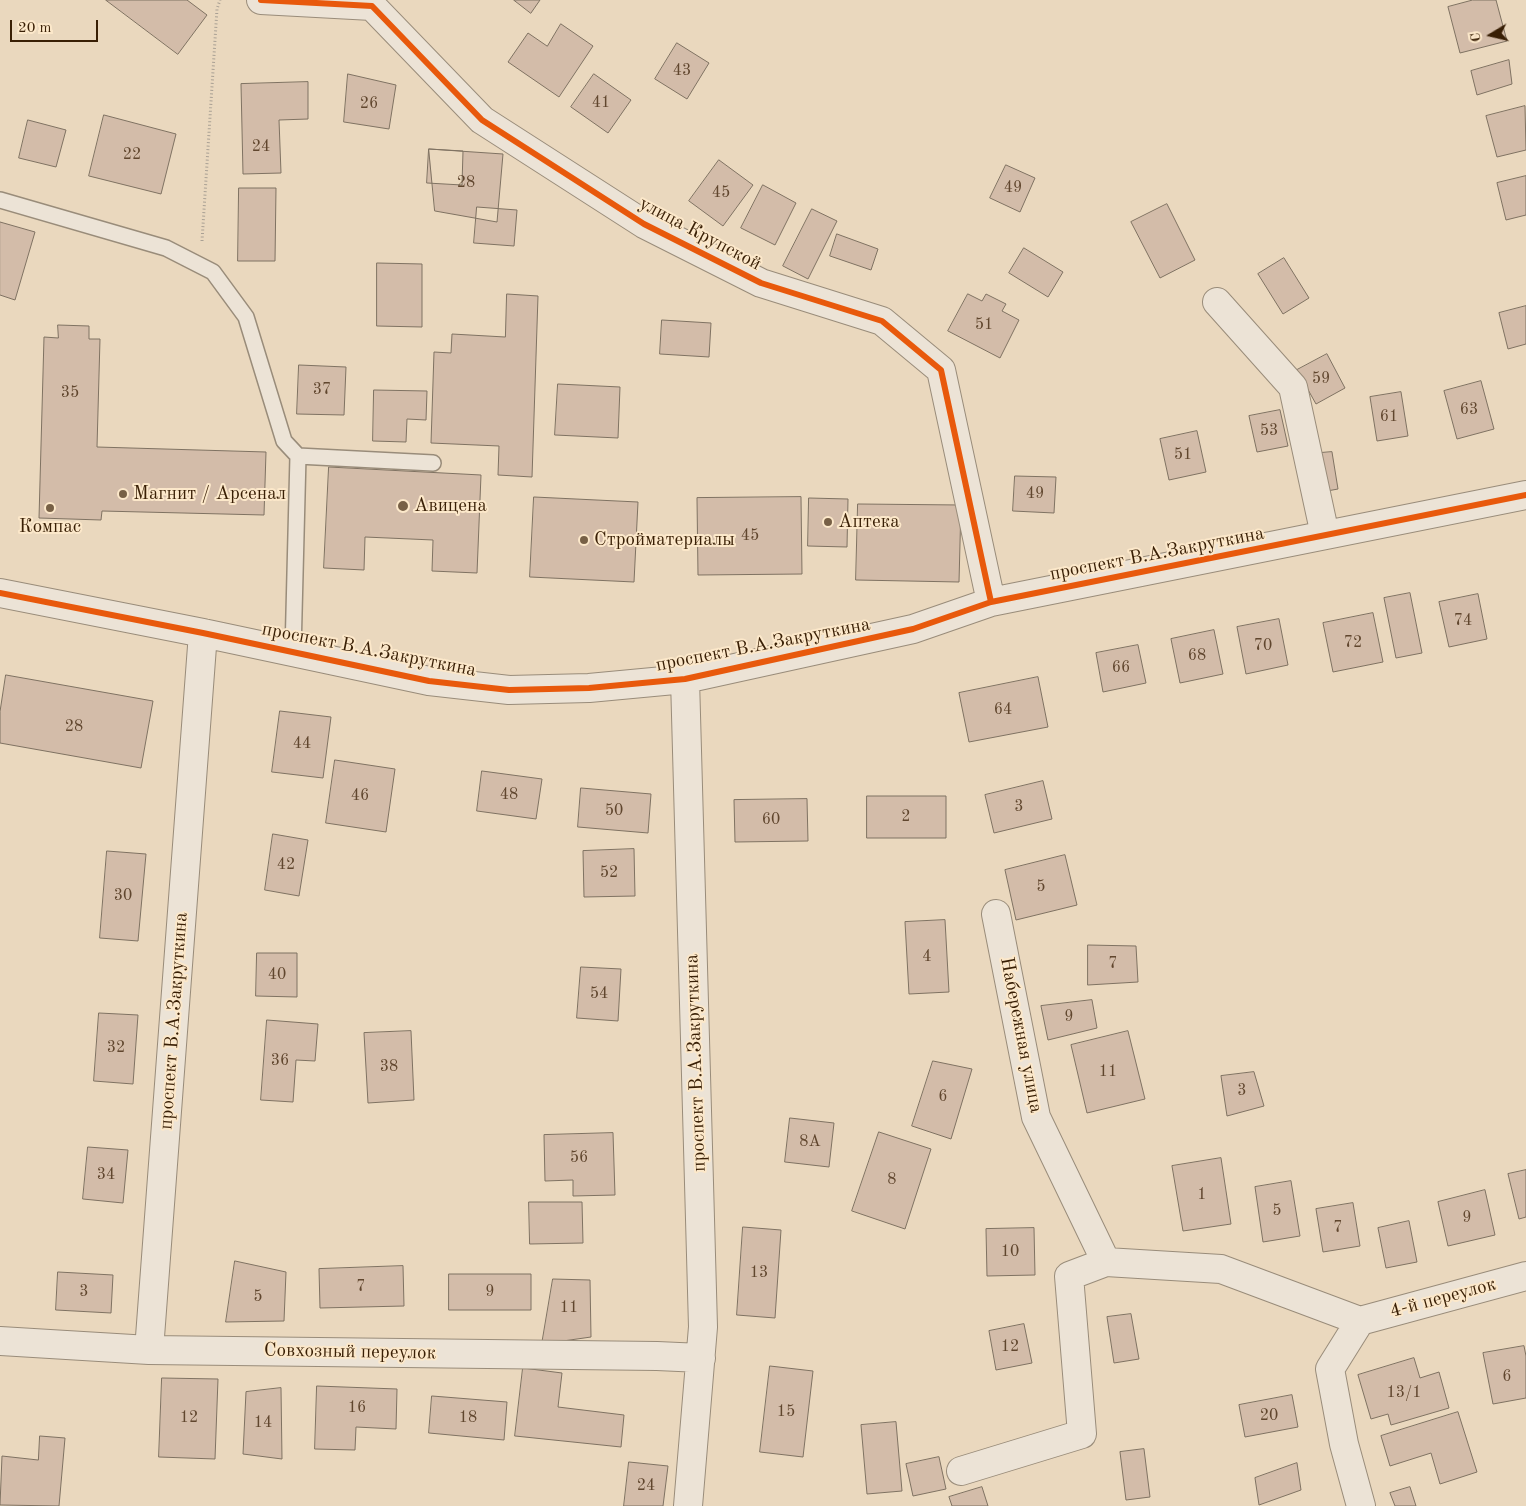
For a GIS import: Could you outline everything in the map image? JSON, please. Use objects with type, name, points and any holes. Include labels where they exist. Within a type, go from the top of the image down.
[{"type":"street","name":"улица Крупской","points":[[261,0],[372,6],[482,120],[644,224],[761,283],[882,321],[941,370],[991,602]]},
{"type":"street","points":[[1217,302],[1293,387],[1325,535]]},
{"type":"street","name":"проспект В.А.Закруткина","points":[[1,598],[203,633],[430,681],[509,690],[589,688],[685,679],[913,629],[991,602],[1526,495]]},
{"type":"street","name":"проспект В.А.Закруткина","points":[[149,1350],[203,633]]},
{"type":"street","name":"проспект В.А.Закруткина","points":[[685,679],[703,1327],[701,1358]]},
{"type":"street","name":"Набережная улица","points":[[996,914],[1036,1117],[1106,1262]]},
{"type":"street","points":[[961,1470],[1082,1434],[1070,1276],[1106,1262],[1220,1269],[1360,1321],[1330,1370],[1344,1444],[1361,1506]]},
{"type":"street","name":"4-й переулок","points":[[1360,1321],[1526,1276]]},
{"type":"street","name":"Совхозный переулок","points":[[0,1341],[149,1350],[701,1358]]},
{"type":"street","points":[[688,1506],[701,1358]]},
{"type":"lane","points":[[0,200],[166,248],[212,272],[246,317],[284,441],[298,456],[433,462]]},
{"type":"lane","points":[[293,652],[298,456]]},
{"type":"path","points":[[200,266],[217,9],[220,0]]},
{"type":"building","points":[[106,0],[187,0],[207,15],[178,54]]},
{"type":"building","points":[[514,0],[540,0],[531,13]]},
{"type":"building","points":[[1473,0],[1496,0],[1507,41],[1460,53],[1448,7]]},
{"type":"building","points":[[561,24],[593,46],[559,97],[508,62],[528,33],[547,46]]},
{"type":"building","points":[[677,43],[709,63],[687,99],[655,79]]},
{"type":"building","points":[[1509,60],[1512,84],[1477,95],[1471,71]]},
{"type":"building","points":[[348,74],[396,85],[389,129],[344,122]]},
{"type":"building","points":[[594,74],[631,100],[608,133],[571,107]]},
{"type":"building","points":[[308,82],[308,119],[279,120],[281,173],[243,174],[241,84]]},
{"type":"building","points":[[1525,106],[1526,150],[1497,157],[1486,116]]},
{"type":"building","points":[[104,115],[176,134],[161,194],[89,176]]},
{"type":"building","points":[[28,120],[66,130],[56,167],[19,158]]},
{"type":"building","points":[[429,149],[463,151],[462,185],[427,183]]},
{"type":"building","points":[[429,149],[503,154],[497,222],[435,211]]},
{"type":"building","points":[[719,160],[753,185],[723,226],[689,201]]},
{"type":"building","points":[[1006,165],[1035,178],[1020,212],[990,198]]},
{"type":"building","points":[[1526,176],[1526,215],[1506,220],[1497,183]]},
{"type":"building","points":[[763,185],[796,203],[775,245],[741,228]]},
{"type":"building","points":[[239,188],[276,188],[275,261],[238,261]]},
{"type":"building","points":[[1167,204],[1195,260],[1160,278],[1131,222]]},
{"type":"building","points":[[477,207],[517,210],[514,246],[474,243]]},
{"type":"building","points":[[812,209],[837,221],[808,279],[783,266]]},
{"type":"building","points":[[0,222],[35,232],[15,300],[0,295]]},
{"type":"building","points":[[837,234],[878,249],[871,270],[830,256]]},
{"type":"building","points":[[1024,248],[1063,272],[1048,297],[1009,273]]},
{"type":"building","points":[[1284,258],[1309,298],[1283,314],[1258,274]]},
{"type":"building","points":[[377,263],[422,264],[422,327],[377,326]]},
{"type":"building","points":[[507,294],[538,296],[532,477],[498,475],[499,446],[431,443],[434,352],[451,353],[452,334],[505,337]]},
{"type":"building","points":[[968,294],[982,301],[986,294],[1006,304],[1002,311],[1019,320],[1000,358],[948,331]]},
{"type":"building","points":[[1526,306],[1526,344],[1508,349],[1499,313]]},
{"type":"building","points":[[662,320],[711,323],[709,357],[660,354]]},
{"type":"building","points":[[58,325],[89,326],[89,339],[100,339],[97,447],[266,452],[264,515],[102,511],[101,520],[39,518],[44,337],[58,338]]},
{"type":"building","points":[[1327,354],[1345,388],[1316,404],[1297,370]]},
{"type":"building","points":[[299,365],[346,367],[344,415],[297,414]]},
{"type":"building","points":[[1481,381],[1494,429],[1457,439],[1444,391]]},
{"type":"building","points":[[558,384],[620,387],[618,438],[555,435]]},
{"type":"building","points":[[374,390],[427,391],[426,420],[407,419],[406,442],[373,441]]},
{"type":"building","points":[[1401,392],[1408,436],[1377,441],[1370,397]]},
{"type":"building","points":[[1280,410],[1288,446],[1257,452],[1249,416]]},
{"type":"building","points":[[1197,431],[1206,472],[1169,480],[1160,439]]},
{"type":"building","points":[[1332,452],[1338,489],[1316,493],[1308,454]]},
{"type":"building","name":"Авицена","points":[[329,467],[481,475],[477,573],[432,571],[433,540],[365,537],[364,570],[324,568]]},
{"type":"building","points":[[1015,476],[1056,477],[1054,513],[1013,511]]},
{"type":"building","name":"Стройматериалы","points":[[534,497],[638,502],[634,582],[530,577]]},
{"type":"building","points":[[801,497],[802,574],[698,575],[697,498]]},
{"type":"building","name":"Аптека","points":[[809,498],[848,499],[847,547],[808,546]]},
{"type":"building","points":[[858,504],[961,505],[959,582],[856,580]]},
{"type":"building","points":[[1410,593],[1422,653],[1396,658],[1384,598]]},
{"type":"building","points":[[1478,594],[1487,639],[1449,647],[1439,602]]},
{"type":"building","points":[[1373,613],[1383,662],[1333,672],[1323,623]]},
{"type":"building","points":[[1279,619],[1288,665],[1246,674],[1237,627]]},
{"type":"building","points":[[1214,630],[1223,674],[1180,683],[1171,639]]},
{"type":"building","points":[[1138,645],[1146,683],[1103,692],[1096,653]]},
{"type":"building","points":[[6,675],[153,701],[141,768],[0,743],[0,712]]},
{"type":"building","points":[[1038,677],[1048,727],[969,742],[959,693]]},
{"type":"building","points":[[280,711],[331,717],[323,778],[272,772]]},
{"type":"building","points":[[335,760],[395,769],[386,832],[326,823]]},
{"type":"building","points":[[482,771],[542,779],[536,819],[477,811]]},
{"type":"building","points":[[1043,781],[1052,819],[994,833],[985,795]]},
{"type":"building","points":[[581,788],[651,794],[648,833],[578,827]]},
{"type":"building","points":[[867,796],[946,796],[946,838],[867,838]]},
{"type":"building","points":[[807,799],[808,841],[735,842],[734,800]]},
{"type":"building","points":[[273,834],[308,840],[299,896],[265,890]]},
{"type":"building","points":[[634,849],[635,896],[584,897],[583,851]]},
{"type":"building","points":[[107,851],[146,854],[138,941],[100,938]]},
{"type":"building","points":[[1065,855],[1077,905],[1016,920],[1005,870]]},
{"type":"building","points":[[945,920],[949,992],[909,994],[905,922]]},
{"type":"building","points":[[1088,945],[1136,946],[1138,982],[1088,985]]},
{"type":"building","points":[[257,953],[297,953],[297,997],[256,996]]},
{"type":"building","points":[[581,967],[621,969],[618,1021],[577,1018]]},
{"type":"building","points":[[1092,1000],[1097,1028],[1048,1040],[1041,1006]]},
{"type":"building","points":[[99,1013],[138,1015],[133,1084],[94,1081]]},
{"type":"building","points":[[267,1020],[318,1024],[315,1061],[296,1060],[293,1102],[261,1100]]},
{"type":"building","points":[[411,1031],[414,1100],[368,1103],[364,1033]]},
{"type":"building","points":[[1128,1031],[1145,1099],[1087,1113],[1071,1045]]},
{"type":"building","points":[[933,1061],[972,1069],[951,1139],[912,1126]]},
{"type":"building","points":[[1254,1072],[1264,1106],[1227,1116],[1221,1076]]},
{"type":"building","points":[[790,1118],[834,1123],[829,1167],[785,1162]]},
{"type":"building","points":[[879,1132],[931,1149],[905,1229],[852,1211]]},
{"type":"building","points":[[613,1133],[615,1195],[573,1196],[573,1180],[545,1181],[544,1135]]},
{"type":"building","points":[[88,1147],[128,1150],[123,1203],[83,1199]]},
{"type":"building","points":[[1221,1158],[1231,1224],[1183,1231],[1172,1166]]},
{"type":"building","points":[[1526,1170],[1526,1217],[1519,1219],[1508,1174]]},
{"type":"building","points":[[1291,1181],[1300,1236],[1263,1242],[1255,1187]]},
{"type":"building","points":[[1485,1190],[1495,1235],[1448,1246],[1438,1202]]},
{"type":"building","points":[[529,1202],[582,1202],[583,1243],[530,1244]]},
{"type":"building","points":[[1353,1203],[1360,1246],[1323,1252],[1316,1209]]},
{"type":"building","points":[[1409,1221],[1417,1262],[1386,1268],[1378,1228]]},
{"type":"building","points":[[743,1227],[781,1230],[775,1318],[737,1315]]},
{"type":"building","points":[[1034,1228],[1035,1275],[987,1276],[986,1229]]},
{"type":"building","points":[[235,1261],[286,1272],[284,1321],[226,1322]]},
{"type":"building","points":[[403,1266],[404,1306],[320,1308],[319,1269]]},
{"type":"building","points":[[58,1272],[113,1275],[111,1313],[56,1310]]},
{"type":"building","points":[[449,1274],[531,1274],[531,1310],[449,1310]]},
{"type":"building","points":[[553,1279],[590,1280],[591,1337],[542,1344]]},
{"type":"building","points":[[1131,1314],[1139,1359],[1114,1363],[1107,1317]]},
{"type":"building","points":[[1024,1324],[1032,1363],[996,1370],[989,1331]]},
{"type":"building","points":[[1524,1346],[1526,1356],[1526,1398],[1493,1404],[1483,1353]]},
{"type":"building","points":[[1414,1358],[1420,1378],[1439,1372],[1449,1408],[1391,1425],[1388,1414],[1371,1419],[1358,1375]]},
{"type":"building","points":[[770,1366],[813,1371],[803,1457],[760,1452]]},
{"type":"building","points":[[523,1368],[562,1373],[558,1407],[624,1415],[621,1447],[515,1436]]},
{"type":"building","points":[[162,1378],[218,1379],[215,1459],[159,1457]]},
{"type":"building","points":[[317,1386],[397,1389],[396,1429],[356,1427],[355,1450],[315,1449]]},
{"type":"building","points":[[281,1388],[282,1459],[243,1454],[246,1392]]},
{"type":"building","points":[[1292,1395],[1298,1427],[1245,1437],[1239,1405]]},
{"type":"building","points":[[432,1396],[507,1402],[504,1440],[429,1433]]},
{"type":"building","points":[[1458,1412],[1477,1472],[1440,1484],[1431,1453],[1390,1466],[1381,1436]]},
{"type":"building","points":[[896,1422],[902,1491],[867,1494],[861,1425]]},
{"type":"building","points":[[40,1436],[65,1438],[59,1506],[0,1505],[2,1456],[38,1460]]},
{"type":"building","points":[[1144,1449],[1150,1497],[1126,1500],[1120,1452]]},
{"type":"building","points":[[939,1457],[946,1489],[913,1496],[906,1464]]},
{"type":"building","points":[[629,1462],[668,1466],[663,1506],[624,1506]]},
{"type":"building","points":[[1297,1463],[1301,1490],[1259,1505],[1255,1478]]},
{"type":"building","points":[[982,1487],[988,1506],[952,1506],[949,1497]]},
{"type":"building","points":[[1410,1487],[1416,1506],[1395,1506],[1390,1493]]},
{"type":"cycle path","points":[[261,0],[372,6],[482,120],[644,224],[761,283],[882,321],[941,370],[991,602]]},
{"type":"cycle path","points":[[0,593],[203,633],[429,681],[509,690],[589,688],[685,679],[913,629],[991,602],[1526,495]]},
{"type":"place","name":"Магнит / Арсенал","points":[[123,494]]},
{"type":"place","name":"Авицена","points":[[403,506]]},
{"type":"place","name":"Компас","points":[[50,508]]},
{"type":"place","name":"Аптека","points":[[828,522]]},
{"type":"place","name":"Стройматериалы","points":[[584,540]]}]
